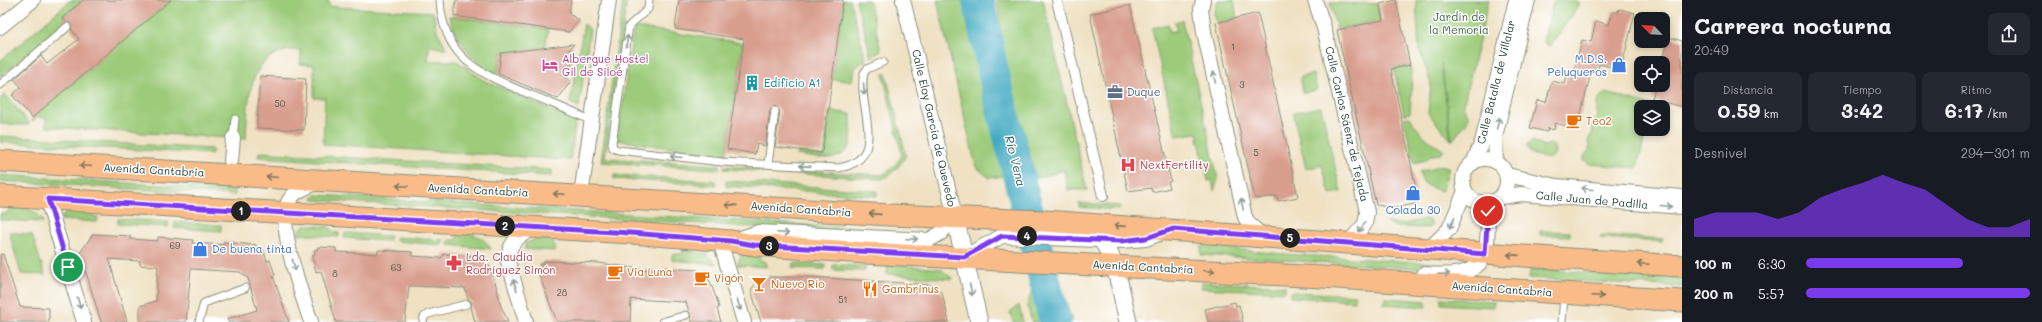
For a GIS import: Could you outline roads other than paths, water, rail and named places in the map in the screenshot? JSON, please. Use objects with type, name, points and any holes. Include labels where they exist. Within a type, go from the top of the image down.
[{"type":"main road","name":"Avenida Cantabria","points":[[0,161],[956,217],[1014,228],[1047,229],[1078,223],[1173,229],[1485,254],[1682,266]]},
{"type":"main road","name":"Avenida Cantabria","points":[[0,196],[631,233],[754,245],[1322,277],[1682,301]]},
{"type":"street","points":[[0,27],[32,0]]},
{"type":"street","points":[[581,195],[609,0]]},
{"type":"street","name":"Calle Eloy García de Quevedo","points":[[903,0],[956,217],[979,322]]},
{"type":"street","points":[[1057,0],[1103,196]]},
{"type":"street","points":[[1203,0],[1201,9],[1204,32],[1245,217],[1262,236]]},
{"type":"street","name":"Calle Carlos Sáenz de Tejada","points":[[1315,0],[1324,28],[1367,212],[1365,224],[1348,243]]},
{"type":"street","name":"Calle Batalla de Villalar","points":[[1472,163],[1482,142],[1516,0]]},
{"type":"street","name":"Calle Batalla de Villalar","points":[[1496,162],[1495,137],[1528,0]]},
{"type":"street","points":[[231,162],[233,138]]},
{"type":"street","points":[[1481,160],[1496,162],[1503,168],[1507,175],[1506,190],[1501,197],[1489,203],[1476,201],[1465,191],[1463,184],[1464,176],[1472,163],[1481,160]]},
{"type":"street","name":"Calle Juan de Padilla","points":[[1507,175],[1556,186],[1682,196]]},
{"type":"street","points":[[311,322],[285,231],[285,213],[290,199],[302,189],[321,181]]},
{"type":"street","points":[[1429,249],[1449,229],[1465,191]]},
{"type":"street","name":"Calle Juan de Padilla","points":[[1501,197],[1521,194],[1682,207]]},
{"type":"street","points":[[48,199],[84,322]]},
{"type":"street","points":[[1485,254],[1489,203]]},
{"type":"street","name":"Avenida Cantabria","points":[[725,241],[758,232],[929,240],[940,233],[956,217]]},
{"type":"street","points":[[1078,223],[1090,229],[1101,239],[1114,266],[1128,322]]},
{"type":"street","points":[[526,322],[508,261],[508,253],[516,239],[535,228]]},
{"type":"street","name":"Avenida Cantabria","points":[[964,257],[1014,228]]},
{"type":"street","name":"Avenida Cantabria","points":[[1047,229],[1101,239],[1121,241],[1146,238],[1173,229]]},
{"type":"street","points":[[725,241],[744,322]]},
{"type":"street","name":"Avenida Cantabria","points":[[1322,277],[1354,270],[1440,275],[1458,274],[1470,270],[1485,254]]},
{"type":"lane","points":[[440,0],[442,20],[448,36],[456,49],[477,69],[494,80],[592,121]]},
{"type":"lane","points":[[649,0],[648,9],[629,26],[612,143],[613,148],[618,150],[640,154],[768,164],[838,168],[849,167],[857,163],[864,156],[868,141],[863,76],[867,69],[883,62]]},
{"type":"lane","points":[[0,85],[67,27]]},
{"type":"lane","points":[[768,164],[775,111]]},
{"type":"lane","points":[[233,138],[235,119]]},
{"type":"lane","points":[[199,322],[204,302],[245,288]]},
{"type":"lane","points":[[1562,322],[1564,294]]},
{"type":"lane","points":[[423,322],[424,317],[428,314],[467,304]]},
{"type":"lane","points":[[662,322],[686,315]]},
{"type":"waterway","name":"Río Vena","points":[[978,0],[995,80],[1055,322]]},
{"type":"place","name":"Albergue Hostel Gil de Siloé","points":[[550,65]]},
{"type":"place","name":"M.D.S. Peluqueros","points":[[1619,65]]},
{"type":"place","name":"Edificio A1","points":[[752,83]]},
{"type":"place","name":"Duque","points":[[1115,92]]},
{"type":"place","name":"Teo2","points":[[1574,121]]},
{"type":"place","name":"NextFertility","points":[[1128,165]]},
{"type":"place","name":"Colada 30","points":[[1413,193]]},
{"type":"place","name":"De buena tinta","points":[[200,249]]},
{"type":"place","name":"Lda. Claudia Rodríguez Simón","points":[[454,263]]},
{"type":"place","name":"Via Luna","points":[[615,272]]},
{"type":"place","name":"Vigón","points":[[702,278]]},
{"type":"place","name":"Nuevo Río","points":[[759,284]]},
{"type":"place","name":"Gambrinus","points":[[870,289]]},
{"type":"park label","name":"Jardín de la Memoria","points":[[1459,23]]}]
